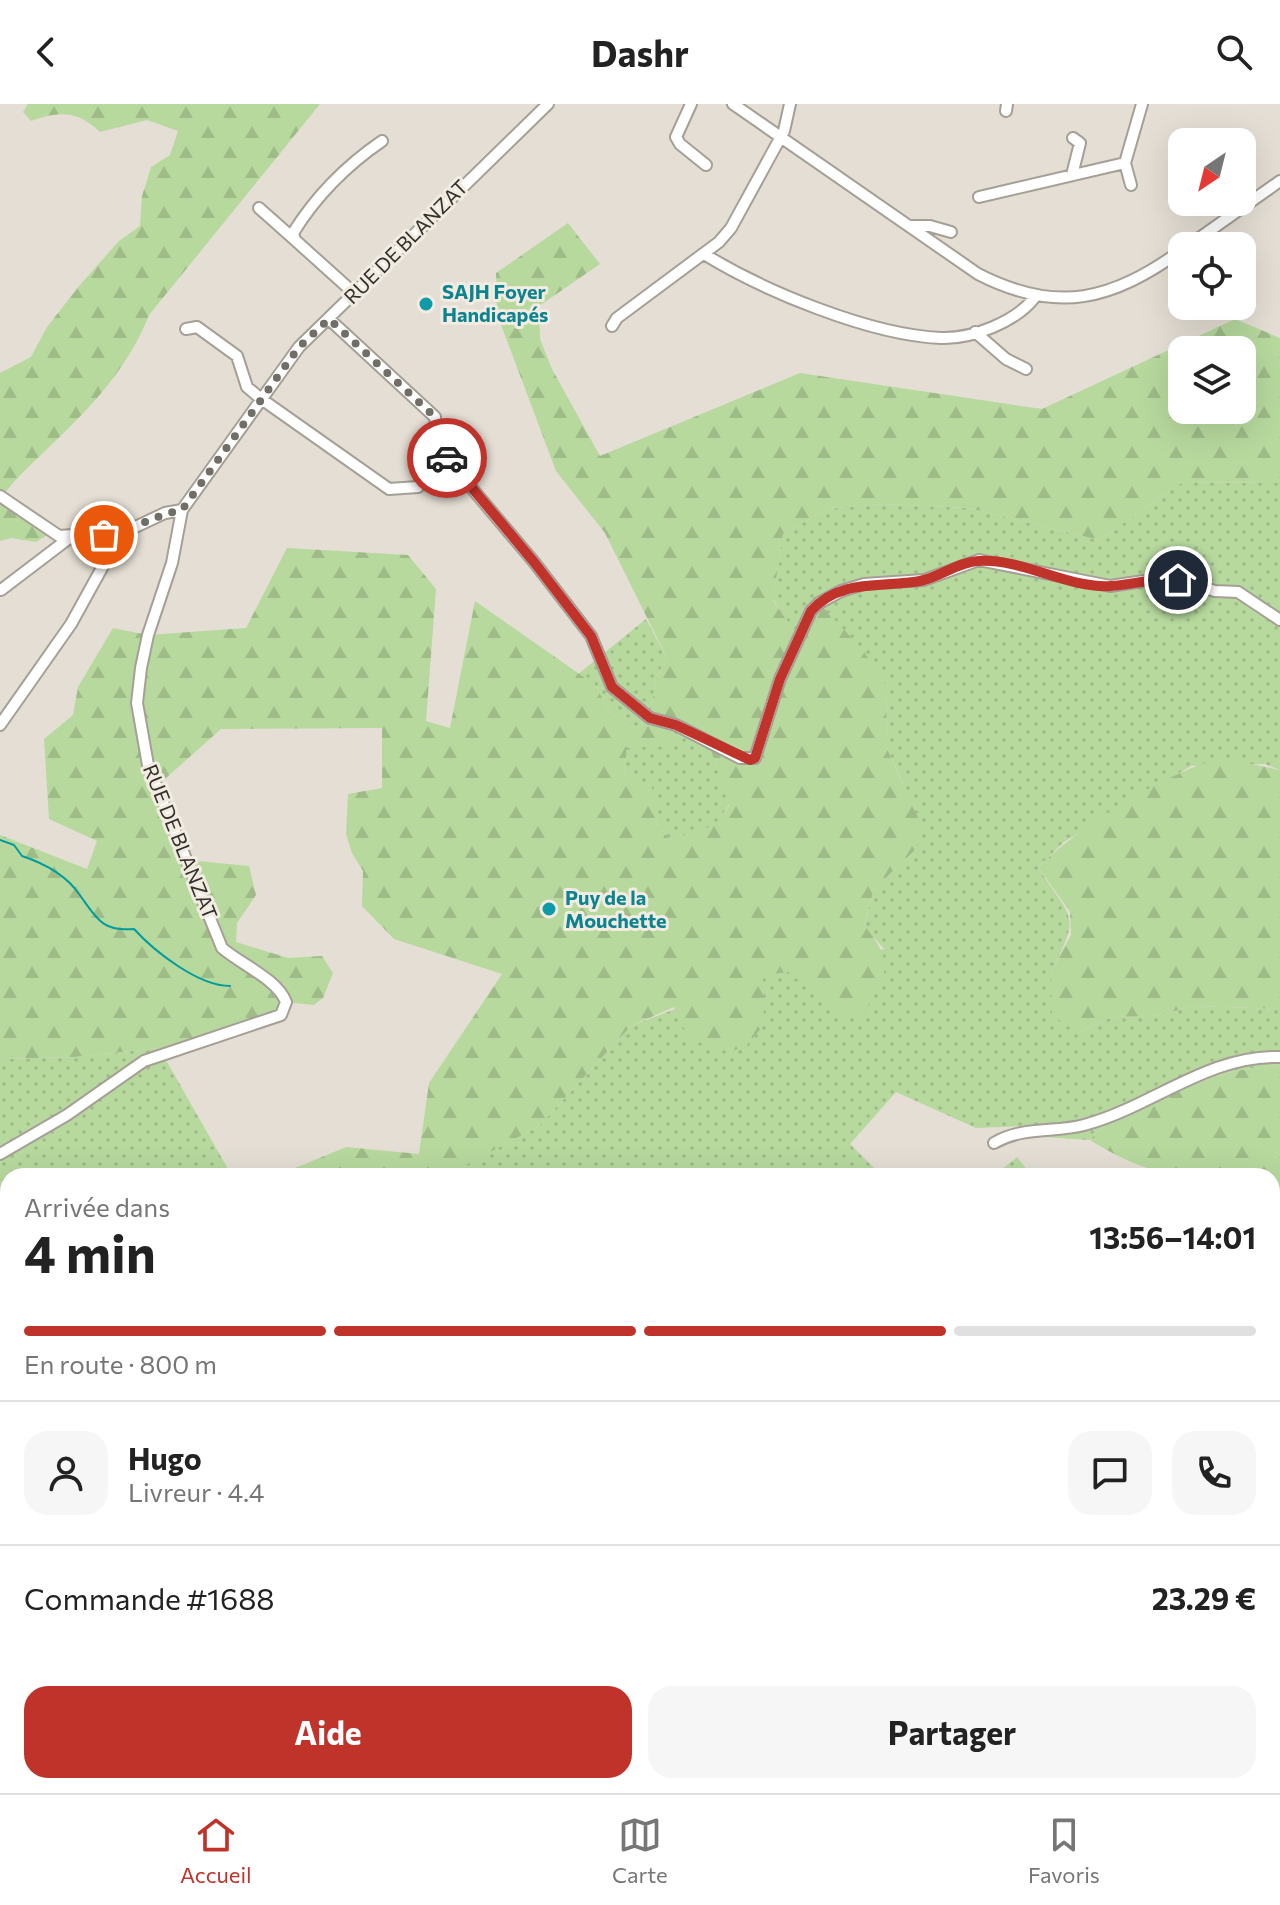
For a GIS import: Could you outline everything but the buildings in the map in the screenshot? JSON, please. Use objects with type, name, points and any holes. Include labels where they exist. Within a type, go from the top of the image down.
[{"type":"street","name":"RUE DE BLANZAT","points":[[0,1154],[67,1115],[144,1061],[281,1015],[286,1002],[280,987],[245,968],[222,948],[148,765],[140,734],[137,703],[141,668],[172,563],[182,510],[299,347],[492,155],[548,104]]},
{"type":"street","points":[[691,104],[676,137],[706,165]]},
{"type":"street","points":[[733,104],[978,274],[1035,297],[1079,298],[1107,293],[1168,260]]},
{"type":"street","points":[[612,326],[617,318],[719,242],[740,216],[781,136],[790,104]]},
{"type":"street","points":[[1131,185],[1125,163],[1142,104]]},
{"type":"street","points":[[1072,175],[1080,143],[1073,138]]},
{"type":"street","points":[[295,240],[293,233],[326,190],[358,158],[382,141]]},
{"type":"street","points":[[979,197],[1125,163]]},
{"type":"street","points":[[1208,232],[1280,181]]},
{"type":"street","points":[[259,208],[355,294]]},
{"type":"street","points":[[911,226],[930,226],[951,232]]},
{"type":"street","points":[[704,254],[802,302],[909,334],[944,338],[975,332],[1027,307],[1035,297]]},
{"type":"street","points":[[329,319],[435,417],[438,444],[443,454],[534,562],[591,636],[612,687],[650,718],[676,725],[740,758],[755,758],[780,679],[811,611],[832,595],[864,584],[924,580],[979,560],[1110,586],[1148,579],[1178,580],[1215,591],[1238,592],[1280,620]]},
{"type":"street","points":[[186,329],[197,327],[237,356],[247,387],[389,489],[418,487]]},
{"type":"street","points":[[975,332],[1006,359],[1026,369]]},
{"type":"street","points":[[0,496],[59,536],[129,530],[165,513],[182,510]]},
{"type":"street","points":[[0,725],[71,624],[101,565],[129,530]]},
{"type":"street","points":[[1,590],[72,536]]},
{"type":"street","points":[[994,1143],[1032,1130],[1082,1126],[1124,1110],[1200,1072],[1264,1056],[1280,1057]]},
{"type":"green space","points":[[28,104],[320,104],[149,315],[130,354],[105,389],[3,496],[52,532],[36,542],[11,538],[0,541],[0,373],[31,357],[47,327],[80,285],[119,241],[140,226],[142,196],[151,167],[170,155],[178,131],[147,120],[100,132],[67,114],[31,121],[23,112]]},
{"type":"green space","points":[[568,223],[600,264],[539,306],[540,339],[552,369],[600,456],[800,373],[1042,409],[1168,350],[1168,424],[1256,424],[1256,336],[1199,336],[1237,320],[1280,338],[1280,483],[1183,482],[1099,540],[969,508],[883,504],[827,509],[783,534],[773,600],[798,637],[819,603],[862,649],[887,686],[886,746],[924,831],[914,851],[874,889],[864,925],[881,950],[885,969],[864,1013],[839,1017],[789,972],[763,975],[764,1025],[746,1046],[729,1052],[689,1039],[674,1007],[631,1026],[539,1126],[463,1168],[295,1168],[346,1147],[419,1154],[429,1083],[502,974],[394,939],[362,906],[363,871],[352,853],[346,834],[348,794],[382,788],[382,728],[221,729],[157,786],[187,860],[249,866],[256,895],[237,923],[236,942],[288,958],[322,956],[333,973],[323,998],[314,1005],[286,1002],[281,1015],[163,1055],[159,1048],[74,1057],[0,1059],[0,835],[87,869],[97,841],[49,819],[44,739],[73,715],[78,687],[113,628],[148,635],[246,628],[287,548],[408,555],[436,589],[426,721],[450,728],[475,601],[595,685],[610,712],[631,729],[650,718],[656,677],[667,658],[605,533],[556,471],[497,314],[496,273]],"holes":[[[676,726],[708,741],[729,806],[713,826],[669,840],[657,821],[652,787],[624,774],[627,748],[667,746]]]},
{"type":"green space","points":[[1183,482],[1280,483],[1280,770],[1265,764],[1191,766],[1064,842],[1038,867],[1068,916],[1067,937],[1051,971],[1078,1033],[1112,1017],[1151,1016],[1197,1006],[1280,1009],[1280,1065],[1205,1078],[1152,1097],[1128,1109],[1090,1140],[1043,1137],[1022,1126],[976,1128],[896,1092],[850,1144],[874,1168],[462,1168],[539,1126],[631,1026],[763,975],[884,949],[864,926],[874,889],[914,851],[903,783],[886,746],[887,686],[798,638],[773,599],[783,534],[827,509],[883,504],[969,508],[1099,540]]},
{"type":"green space","points":[[646,619],[667,658],[656,677],[650,718],[631,729],[610,712],[595,685],[577,675]]},
{"type":"green space","points":[[676,725],[708,741],[729,805],[714,826],[669,840],[657,821],[651,787],[624,774],[627,747],[667,746]]},
{"type":"green space","points":[[1221,758],[1280,770],[1280,1009],[1197,1006],[1151,1016],[1112,1017],[1078,1033],[1052,1015],[1051,971],[1071,935],[1070,912],[1038,867],[1076,835],[1124,803],[1175,775]]},
{"type":"green space","points":[[159,1048],[227,1168],[0,1168],[0,1059],[74,1057]]},
{"type":"green space","points":[[1280,1065],[1280,1168],[1148,1168],[1090,1140],[1128,1109],[1152,1097],[1205,1078]]},
{"type":"green space","points":[[1017,1157],[1026,1168],[1004,1168]]},
{"type":"waterway","points":[[0,840],[14,845],[22,856],[61,875],[100,921],[114,928],[134,929],[165,957],[191,974],[230,986]]},
{"type":"way so far","points":[[104,535],[124,532],[165,513],[182,510],[299,347],[329,319],[435,417],[438,444],[447,458]]},
{"type":"place","name":"SAJH Foyer Handicapés","points":[[426,304]]},
{"type":"place","name":"Puy de la Mouchette","points":[[549,909]]},
{"type":"route","points":[[447,458],[591,636],[600,666],[612,687],[650,718],[676,725],[731,754],[750,760],[755,758],[780,679],[811,611],[841,591],[864,584],[924,580],[979,560],[1110,586],[1148,579],[1178,580]]}]
